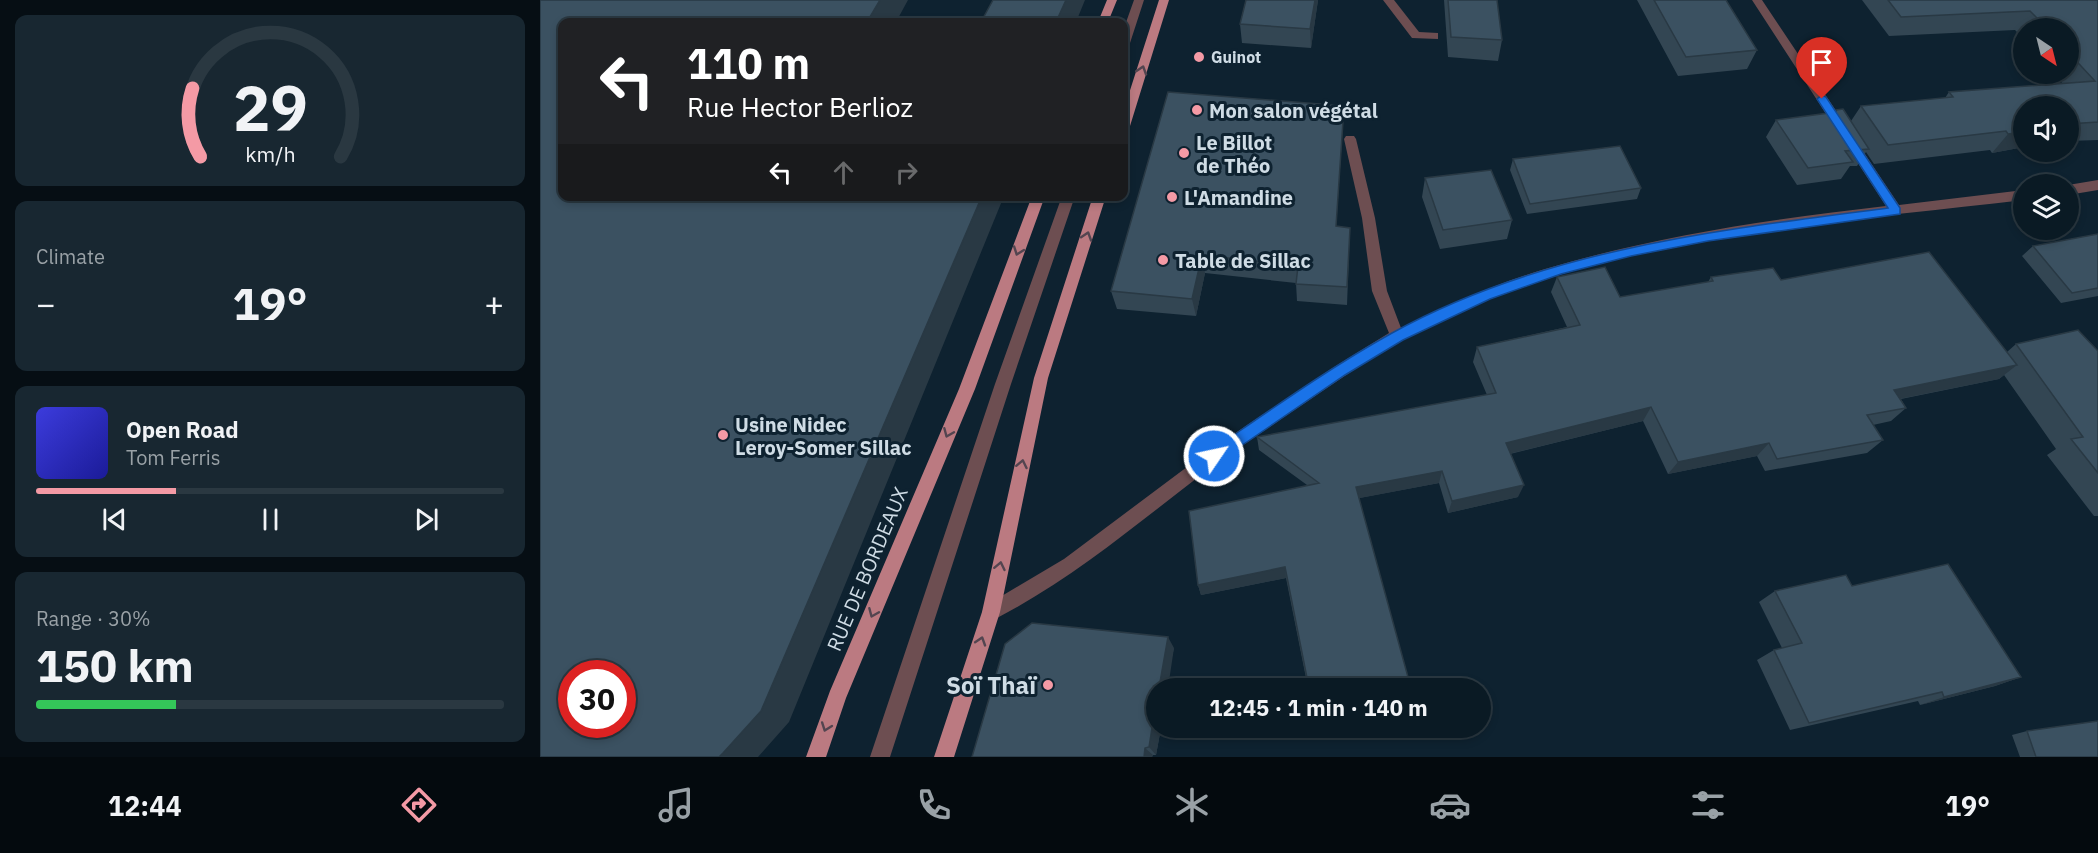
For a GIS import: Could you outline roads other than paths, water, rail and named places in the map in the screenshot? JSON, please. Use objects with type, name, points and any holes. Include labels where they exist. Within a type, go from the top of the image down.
[{"type":"main road","points":[[1105,18],[1112,0]]},
{"type":"main road","points":[[1128,113],[1164,0]]},
{"type":"main road","name":"RUE DE BORDEAUX","points":[[816,757],[837,698],[967,389],[1037,201]]},
{"type":"main road","points":[[944,757],[991,612],[1041,378],[1098,201]]},
{"type":"street","points":[[1128,32],[1139,0]]},
{"type":"street","points":[[1388,0],[1416,35],[1434,36]]},
{"type":"street","points":[[1757,0],[1896,211]]},
{"type":"street","points":[[1350,139],[1373,244],[1377,290],[1383,310],[1398,336]]},
{"type":"street","points":[[2079,188],[2098,185]]},
{"type":"street","points":[[991,612],[1029,594],[1195,470],[1340,371],[1398,336],[1486,295],[1560,270],[1621,254],[1708,236],[2013,196]]},
{"type":"street","points":[[880,757],[1003,384],[1067,201]]},
{"type":"place","name":"Guinot","points":[[1199,57]]},
{"type":"place","name":"Mon salon végétal","points":[[1197,110]]},
{"type":"place","name":"Le Billot de Théo","points":[[1184,153]]},
{"type":"place","name":"L'Amandine","points":[[1172,197]]},
{"type":"place","name":"Table de Sillac","points":[[1163,260]]},
{"type":"place","name":"Usine Nidec Leroy-Somer Sillac","points":[[723,435]]},
{"type":"place","name":"Soï Thaï","points":[[1048,685]]}]
